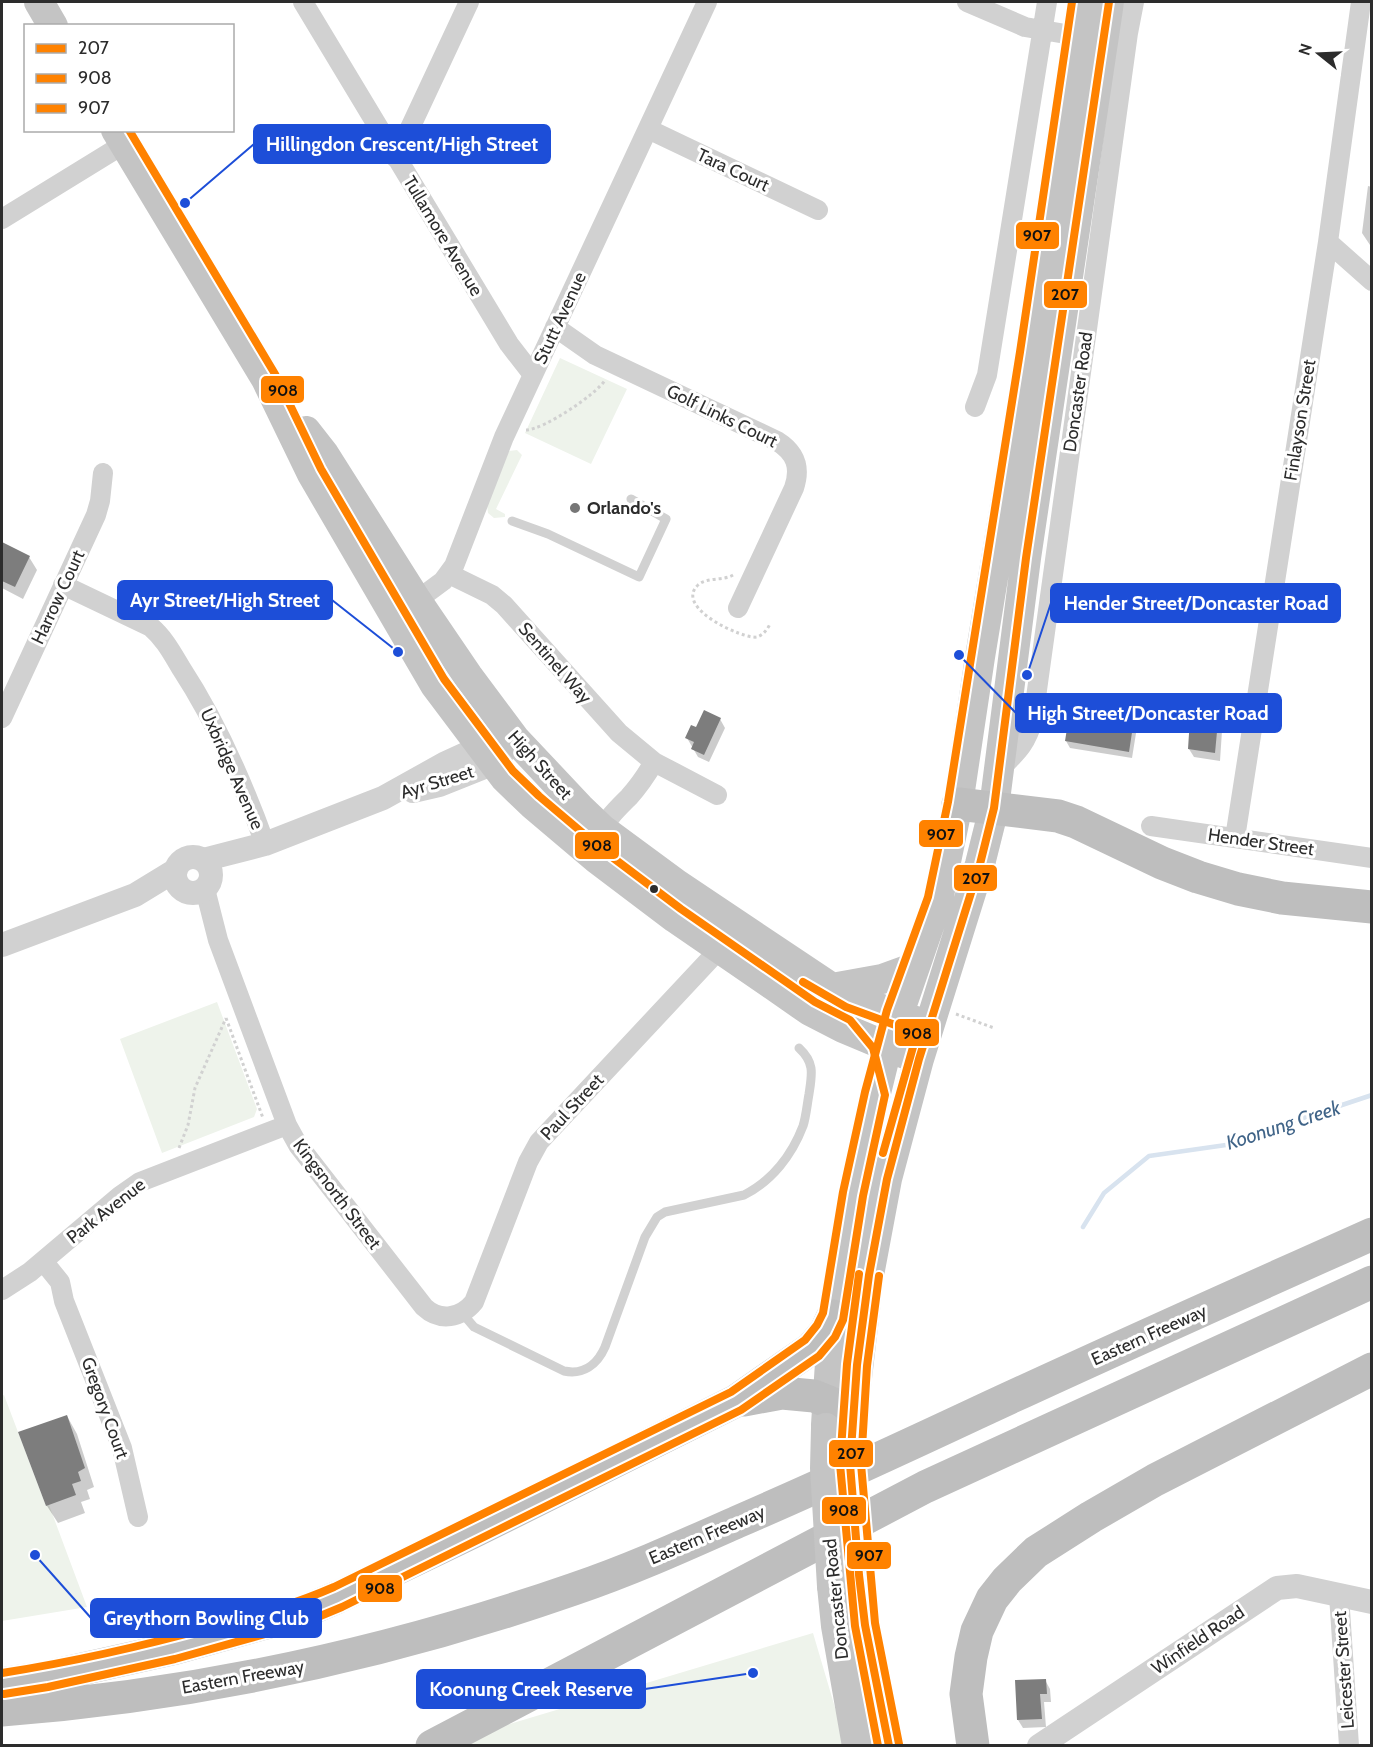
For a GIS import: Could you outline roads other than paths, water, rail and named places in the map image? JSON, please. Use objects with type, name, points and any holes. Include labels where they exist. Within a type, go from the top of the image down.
[{"type":"highway","points":[[958,804],[1058,816],[1076,822],[1162,863],[1238,889],[1282,898],[1371,908]]},
{"type":"highway","name":"Eastern Freeway","points":[[2,1710],[53,1706],[215,1684],[292,1670],[370,1652],[440,1632],[576,1588],[658,1557],[775,1506],[1371,1234]]},
{"type":"highway","points":[[432,1746],[925,1487],[1371,1282]]},
{"type":"highway","points":[[2,1684],[57,1675],[161,1652],[297,1614],[411,1563],[736,1401],[812,1348],[826,1331],[833,1316]]},
{"type":"highway","points":[[973,1746],[966,1694],[970,1657],[977,1631],[992,1599],[1007,1580],[1036,1552],[1155,1480],[1371,1369]]},
{"type":"highway","points":[[736,1401],[782,1393],[814,1396],[836,1414]]},
{"type":"main road","points":[[39,2],[52,24]]},
{"type":"main road","name":"Doncaster Road","points":[[836,1414],[833,1316],[853,1194],[887,1048],[938,900],[958,804],[1030,354],[1083,2]]},
{"type":"main road","name":"Doncaster Road","points":[[889,1746],[865,1625],[846,1580],[825,1468],[871,1264],[887,1179],[919,1059],[980,864],[994,808],[1017,628],[1109,2]]},
{"type":"main road","name":"High Street","points":[[120,137],[266,379],[324,454],[405,609],[435,685],[505,778],[597,859],[675,918],[810,1011],[887,1048],[919,1059]]},
{"type":"main road","name":"High Street","points":[[405,609],[468,676],[514,739],[602,829],[739,926],[832,988],[870,1005],[930,1026]]},
{"type":"main road","points":[[968,734],[984,731],[994,666],[1017,628]]},
{"type":"main road","points":[[832,988],[882,979],[915,967]]},
{"type":"main road","points":[[843,1028],[864,1054],[875,1094]]},
{"type":"main road","name":"Doncaster Road","points":[[846,1580],[836,1626],[857,1746]]},
{"type":"street","name":"Tullamore Avenue","points":[[303,2],[509,345],[533,375]]},
{"type":"street","points":[[396,158],[469,2]]},
{"type":"street","name":"Stutt Avenue","points":[[405,609],[449,574],[468,531],[497,453],[707,2]]},
{"type":"street","points":[[968,2],[1013,23],[1042,31],[1077,36]]},
{"type":"street","points":[[975,407],[987,375],[1047,2]]},
{"type":"street","name":"Doncaster Road","points":[[998,771],[1023,745],[1029,734],[1033,718],[1134,2]]},
{"type":"street","name":"Finlayson Street","points":[[1235,838],[1328,242],[1361,2]]},
{"type":"street","name":"Tara Court","points":[[648,129],[818,210]]},
{"type":"street","points":[[2,219],[120,137]]},
{"type":"street","points":[[1328,242],[1371,281]]},
{"type":"street","name":"Golf Links Court","points":[[552,335],[777,441],[791,451],[798,472],[794,488],[738,608]]},
{"type":"street","name":"Harrow Court","points":[[2,718],[96,515],[103,473]]},
{"type":"street","name":"Sentinel Way","points":[[449,574],[492,595],[504,605],[598,713],[654,762],[717,795]]},
{"type":"street","name":"Uxbridge Avenue","points":[[63,585],[159,633],[191,682],[222,737],[265,844]]},
{"type":"street","name":"Ayr Street","points":[[2,945],[135,895],[195,879],[265,844],[383,798],[444,764],[487,755],[514,739]]},
{"type":"street","points":[[597,859],[596,844],[602,829],[616,809],[644,778],[654,762]]},
{"type":"street","name":"Hender Street","points":[[1151,826],[1371,858]]},
{"type":"street","name":"Kingsnorth Street","points":[[195,879],[287,1125],[311,1163],[424,1307],[429,1312],[440,1316],[458,1315]]},
{"type":"street","name":"Paul Street","points":[[458,1315],[469,1308],[479,1294],[528,1162],[539,1142],[739,926]]},
{"type":"street","name":"Park Avenue","points":[[2,1290],[37,1266],[140,1182],[287,1125]]},
{"type":"street","name":"Gregory Court","points":[[37,1266],[64,1301],[122,1448],[138,1517]]},
{"type":"street","name":"Winfield Road","points":[[1039,1746],[1277,1588],[1297,1586],[1371,1602]]},
{"type":"street","name":"Leicester Street","points":[[1339,1595],[1349,1746]]},
{"type":"lane","points":[[512,521],[548,534],[639,577],[666,519],[631,499]]},
{"type":"lane","points":[[458,1315],[474,1327],[564,1371],[582,1372],[595,1363],[605,1347],[645,1237],[657,1217],[664,1212],[744,1195],[771,1178],[785,1159],[803,1125],[811,1080],[812,1066],[808,1057],[799,1048]]},
{"type":"waterway","name":"Koonung Creek","points":[[1083,1227],[1104,1193],[1149,1156],[1233,1144],[1372,1095]]},
{"type":"place","name":"Hillingdon Crescent/High Street","points":[[185,203]]},
{"type":"place","name":"Orlando's","points":[[575,508]]},
{"type":"place","name":"Ayr Street/High Street","points":[[398,652]]},
{"type":"place","name":"High Street/Doncaster Road","points":[[959,655]]},
{"type":"place","name":"Hender Street/Doncaster Road","points":[[1027,675]]},
{"type":"place","name":"Greythorn Bowling Club","points":[[35,1555]]},
{"type":"place","name":"Koonung Creek Reserve","points":[[753,1673]]}]
